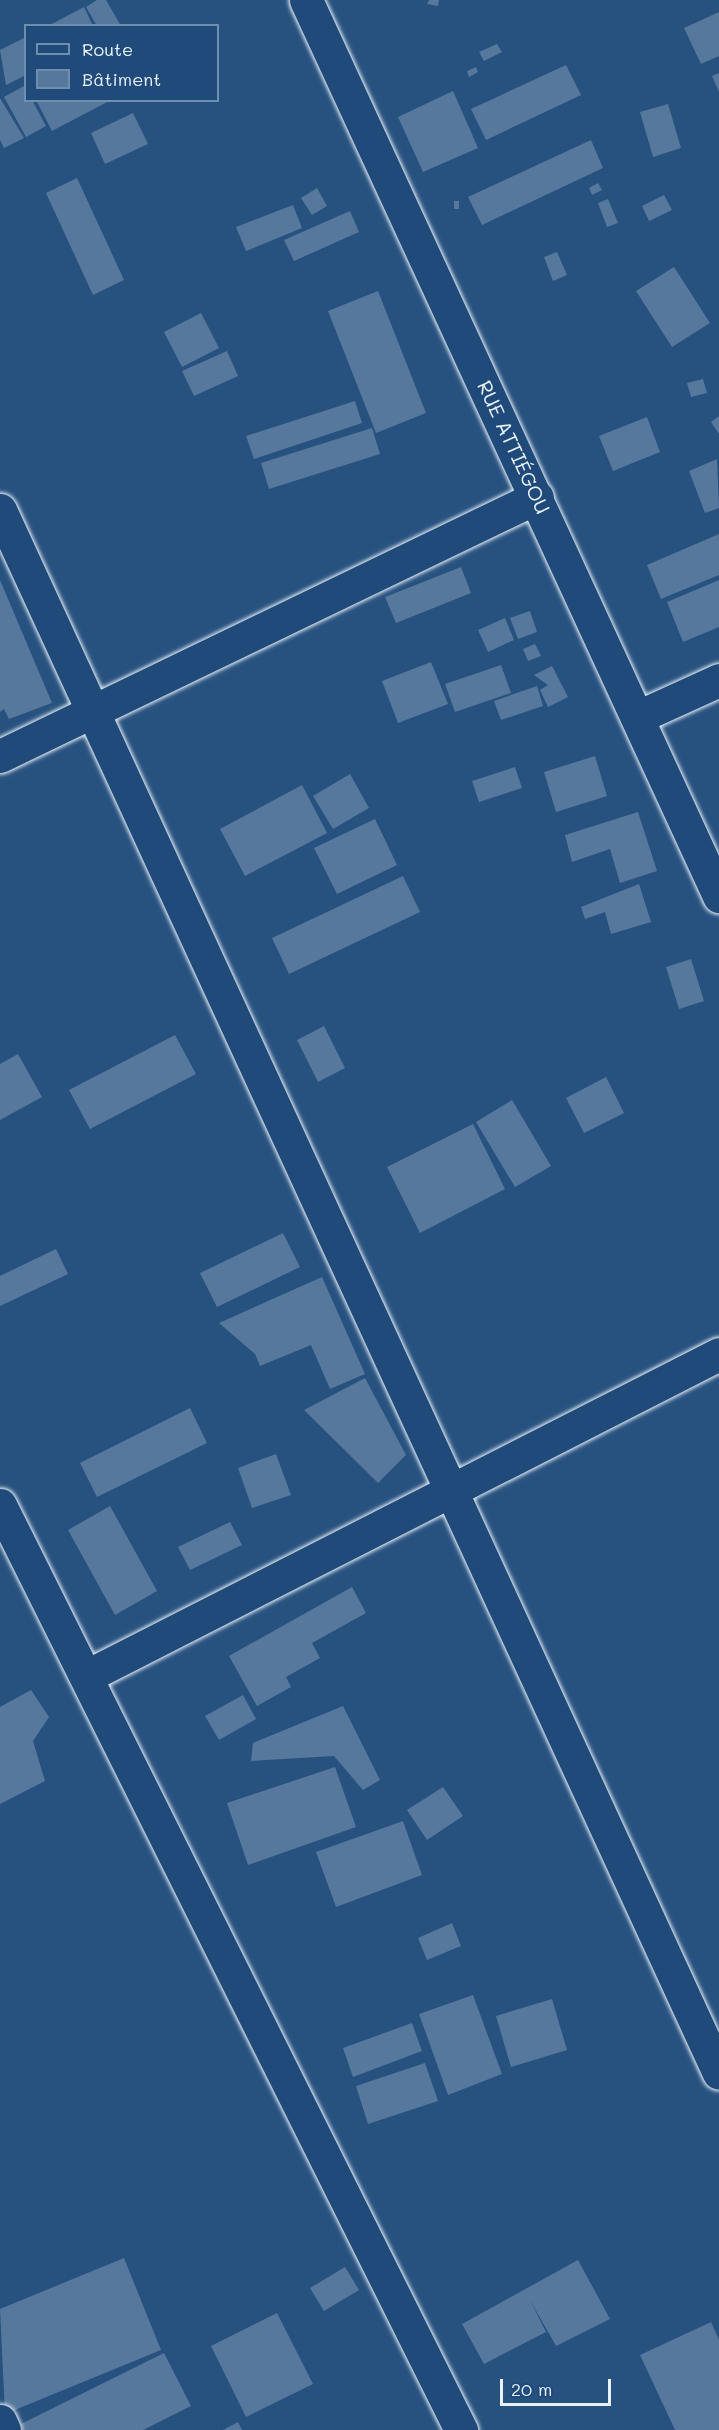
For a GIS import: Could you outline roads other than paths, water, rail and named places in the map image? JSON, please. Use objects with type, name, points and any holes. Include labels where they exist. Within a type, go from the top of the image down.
[{"type":"street","name":"RUE ATTIÉGOU","points":[[306,0],[640,716],[719,896]]},
{"type":"street","points":[[0,756],[537,497]]},
{"type":"street","points":[[0,510],[453,1489],[719,2073]]},
{"type":"street","points":[[640,716],[719,680]]},
{"type":"street","points":[[87,1676],[719,1354]]},
{"type":"street","points":[[0,1505],[461,2430]]},
{"type":"street","points":[[0,2421],[4,2430]]}]
